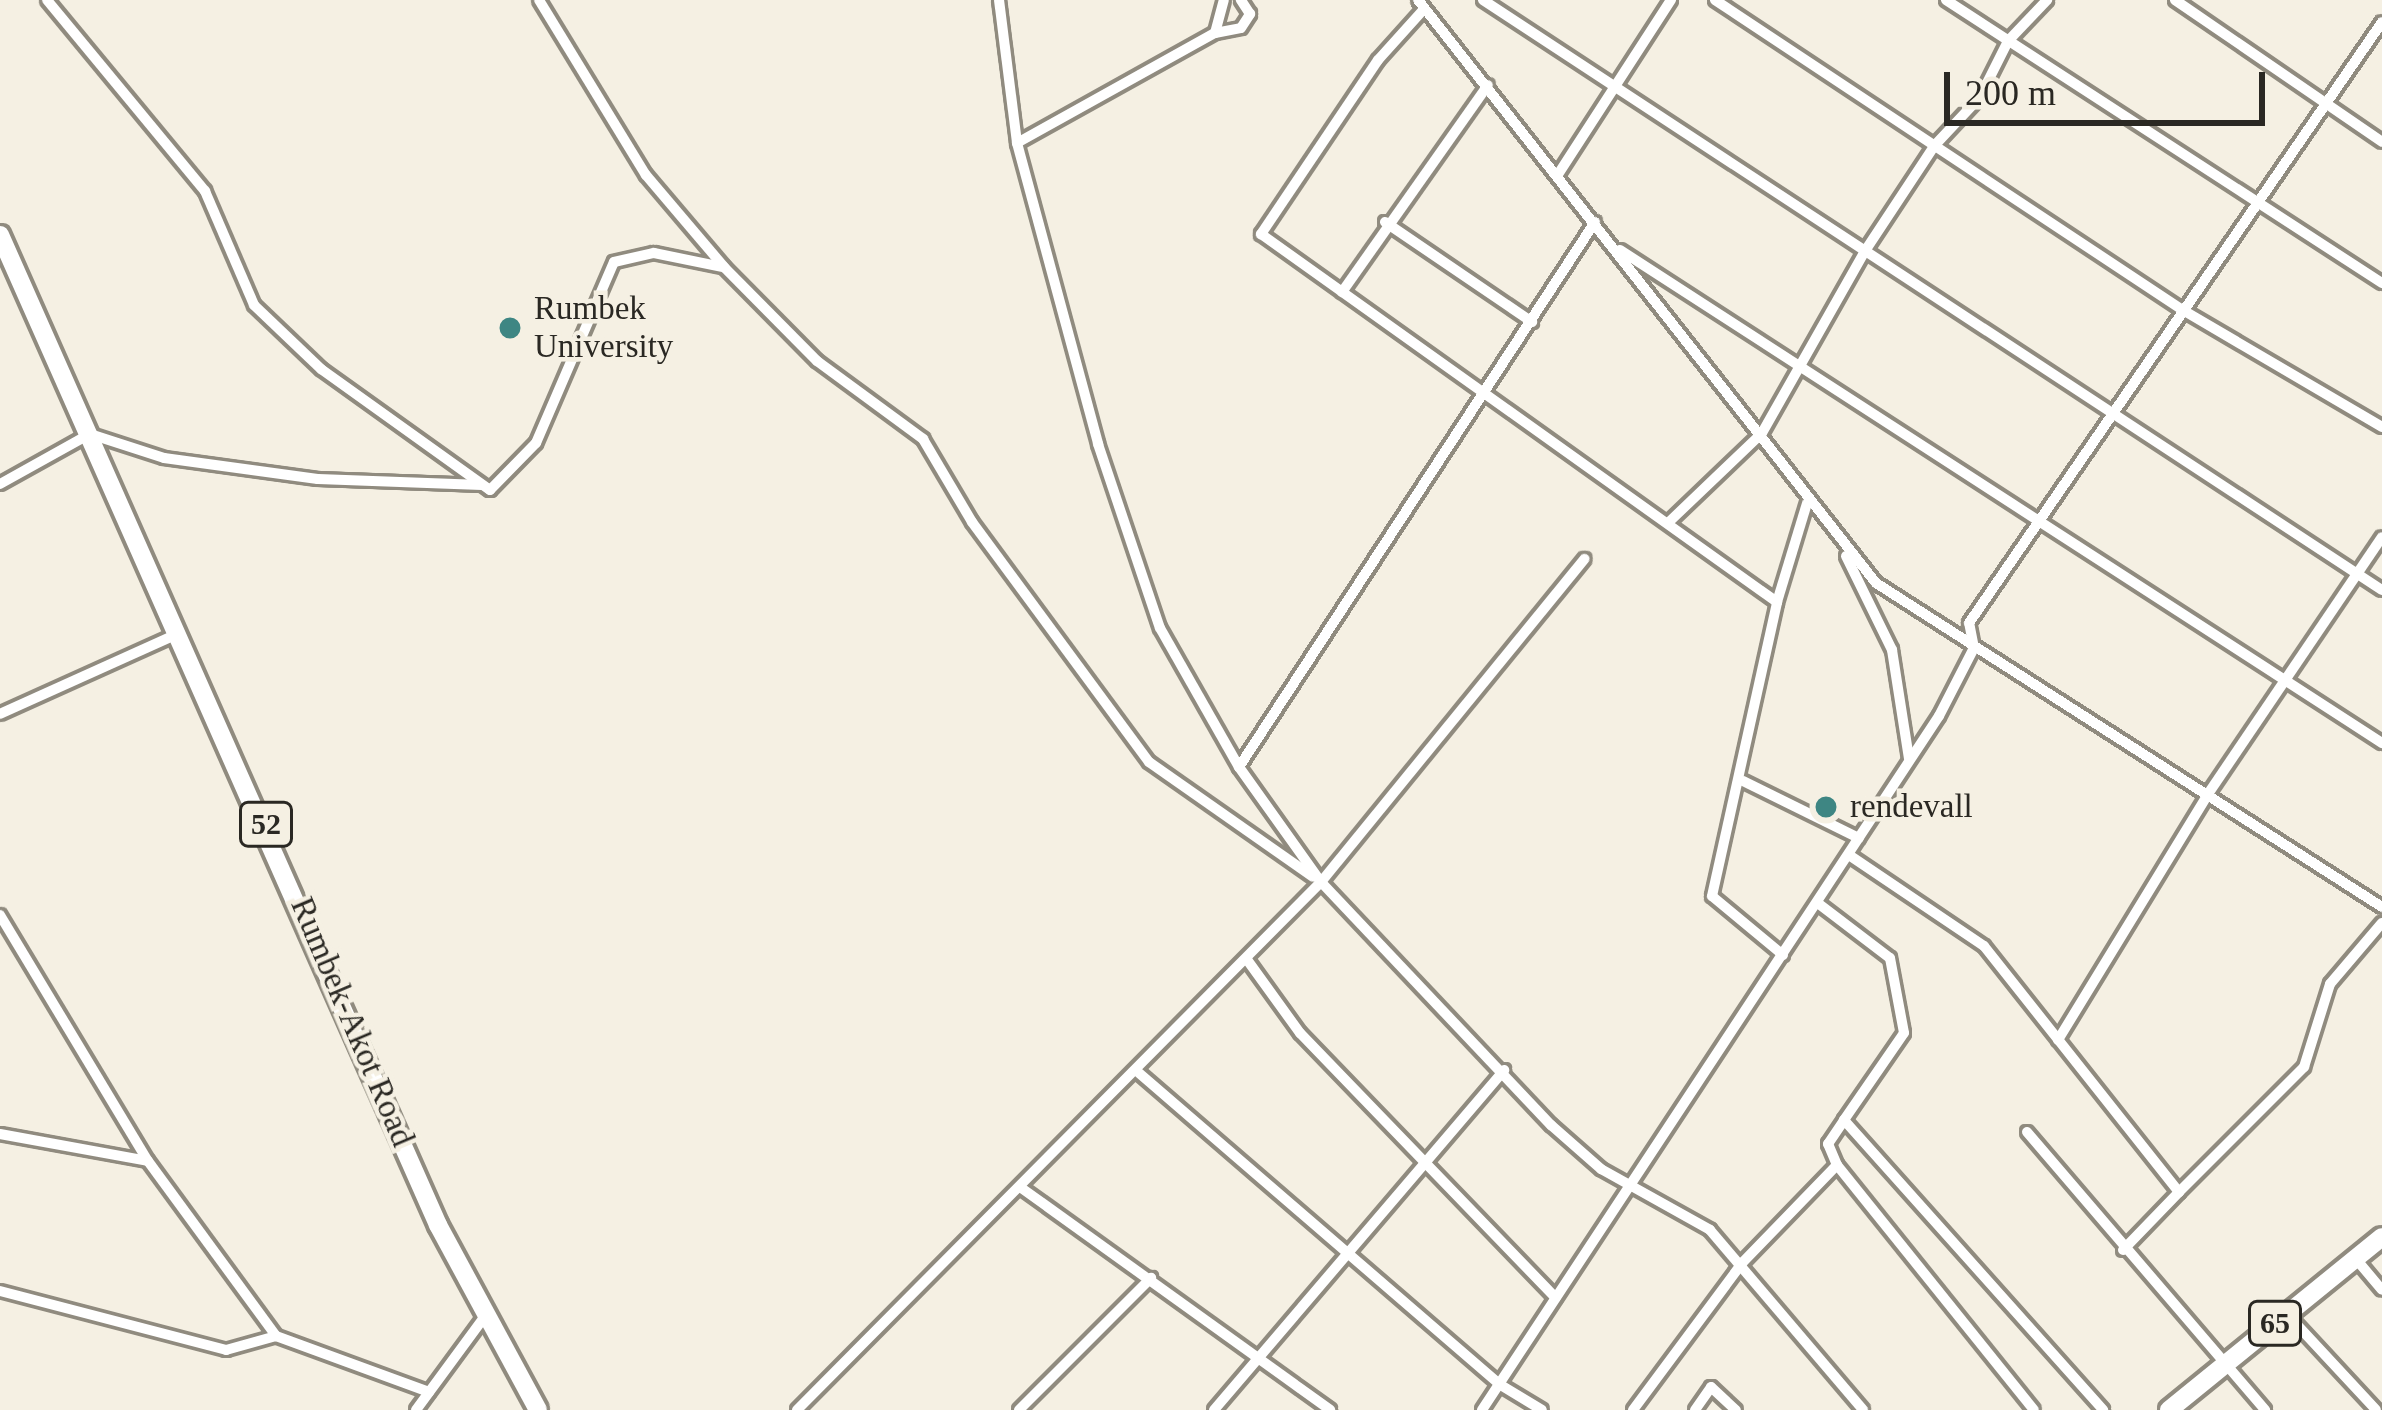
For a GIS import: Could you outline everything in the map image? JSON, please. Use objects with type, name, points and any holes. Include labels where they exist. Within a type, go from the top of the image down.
[{"type":"main road","name":"Rumbek-Akot Road","points":[[0,235],[438,1225],[538,1410]]},
{"type":"main road","name":"65","points":[[2169,1410],[2382,1237]]},
{"type":"street","points":[[47,0],[206,191],[254,305],[321,369],[490,490],[536,443],[614,262],[654,253],[724,267]]},
{"type":"street","points":[[539,0],[646,175],[724,267],[817,361],[923,439],[972,522],[1149,763],[1321,882]]},
{"type":"street","points":[[999,0],[1017,143],[1097,444],[1160,628],[1239,767],[1321,882],[1601,1169],[1632,1180],[1710,1230],[1743,1262],[1863,1410]]},
{"type":"street","points":[[1215,33],[1224,0]]},
{"type":"street","points":[[1017,143],[1215,33],[1241,28],[1250,14],[1241,0]]},
{"type":"street","points":[[1483,0],[2382,590]]},
{"type":"street","points":[[1557,176],[1671,0]]},
{"type":"street","points":[[1715,0],[2180,309],[2382,427]]},
{"type":"street","points":[[1946,0],[2382,284]]},
{"type":"street","points":[[1670,521],[1762,433],[1865,251],[1936,145],[1980,97],[2008,41],[2047,0]]},
{"type":"street","points":[[2175,0],[2382,142]]},
{"type":"street","points":[[1777,602],[1488,391],[1261,234],[1421,4],[1762,433],[1807,503],[1876,583],[2382,907]]},
{"type":"street","points":[[1482,1410],[1909,762],[1974,648],[1970,623],[2253,201],[2382,22]]},
{"type":"street","points":[[1342,292],[1384,221],[1487,85]]},
{"type":"street","points":[[1384,221],[1532,322]]},
{"type":"street","points":[[1239,767],[1595,222]]},
{"type":"street","points":[[1617,248],[2382,742]]},
{"type":"street","points":[[0,484],[90,434],[164,458],[318,479],[483,485]]},
{"type":"street","points":[[1783,955],[1712,896],[1743,782],[1777,602],[1807,503]]},
{"type":"street","points":[[2058,1040],[2209,794],[2354,572],[2382,537]]},
{"type":"street","points":[[1842,547],[1892,650],[1909,762]]},
{"type":"street","points":[[797,1410],[1248,961],[1321,882],[1584,559]]},
{"type":"street","points":[[0,714],[180,633]]},
{"type":"street","points":[[1743,782],[1859,838]]},
{"type":"street","points":[[1850,855],[1984,946],[2179,1192]]},
{"type":"street","points":[[1819,904],[1890,958],[1904,1033],[1828,1144],[1838,1165],[2034,1410]]},
{"type":"street","points":[[0,916],[148,1161],[276,1336],[429,1392]]},
{"type":"street","points":[[2122,1250],[2304,1067],[2330,984],[2382,923]]},
{"type":"street","points":[[1248,961],[1300,1033],[1556,1298]]},
{"type":"street","points":[[1214,1410],[1504,1070]]},
{"type":"street","points":[[1138,1073],[1499,1384],[1542,1410]]},
{"type":"street","points":[[1844,1120],[2103,1410]]},
{"type":"street","points":[[2026,1132],[2122,1250],[2265,1410]]},
{"type":"street","points":[[0,1134],[148,1161]]},
{"type":"street","points":[[1633,1410],[1743,1262],[1838,1165]]},
{"type":"street","points":[[1020,1186],[1330,1410]]},
{"type":"street","points":[[2356,1259],[2382,1290]]},
{"type":"street","points":[[1018,1410],[1151,1278]]},
{"type":"street","points":[[0,1291],[226,1349],[276,1336]]},
{"type":"street","points":[[2286,1313],[2376,1410]]},
{"type":"street","points":[[416,1410],[485,1316]]},
{"type":"street","points":[[1695,1410],[1711,1388],[1736,1410]]},
{"type":"place","name":"Rumbek University","points":[[510,328]]},
{"type":"place","name":"rendevall","points":[[1826,807]]}]
